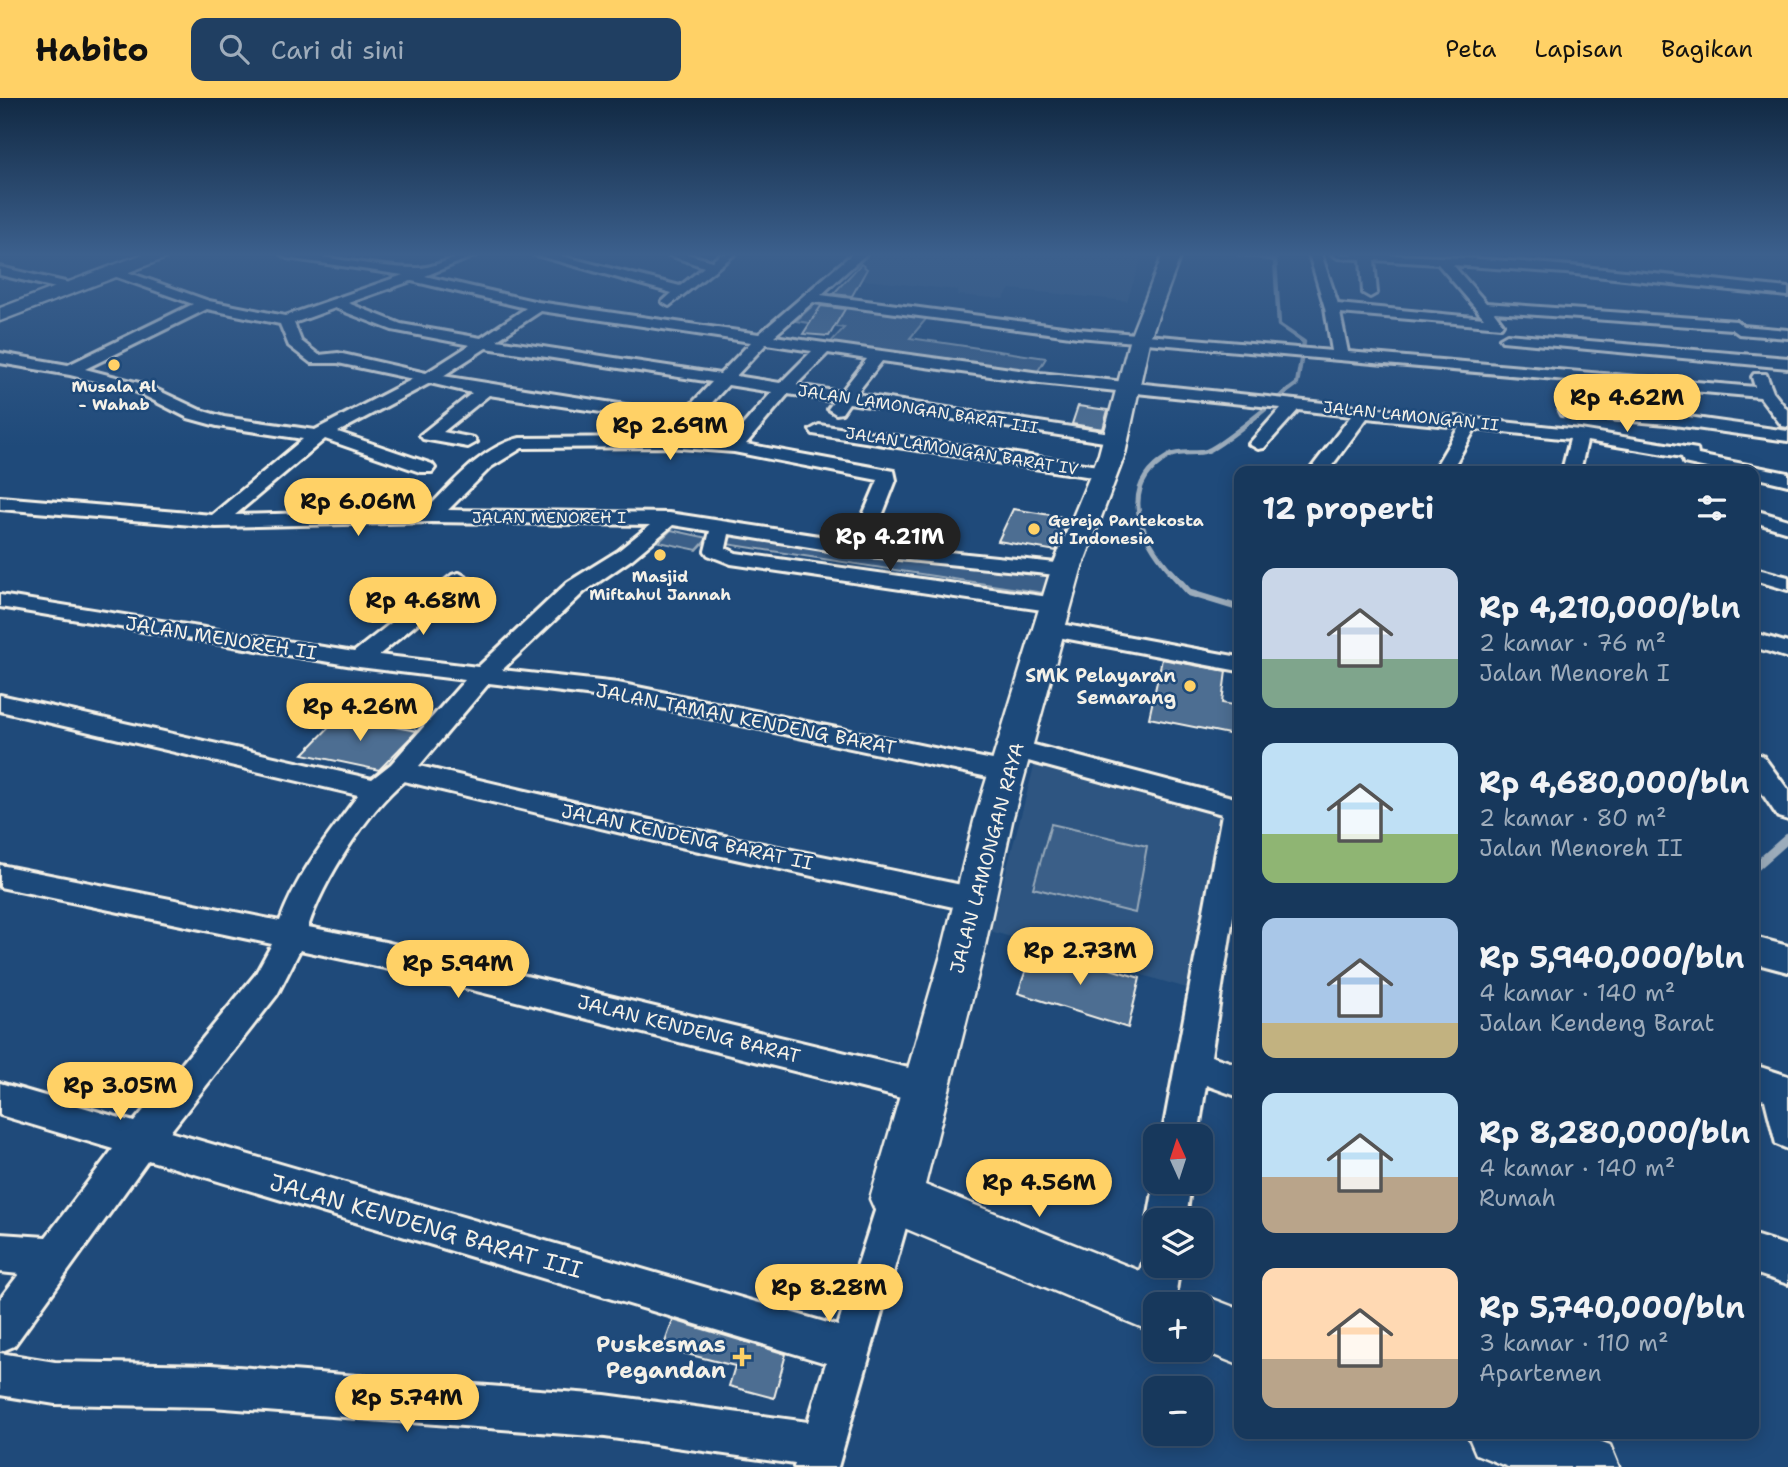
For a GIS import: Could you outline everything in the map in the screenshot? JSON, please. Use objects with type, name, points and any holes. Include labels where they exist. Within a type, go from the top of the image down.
[{"type":"street","points":[[69,370],[176,318]]},
{"type":"street","points":[[271,318],[286,321],[295,318]]},
{"type":"street","points":[[373,318],[397,327],[482,343],[720,380]]},
{"type":"street","points":[[216,521],[321,434],[427,378],[520,318]]},
{"type":"street","points":[[615,318],[762,339]]},
{"type":"street","points":[[648,323],[653,318]]},
{"type":"street","points":[[667,442],[720,380],[787,318]]},
{"type":"street","points":[[975,318],[1286,352],[1765,393]]},
{"type":"street","name":"JALAN LAMONGAN RAYA","points":[[820,1456],[896,1199],[1011,761],[1066,570],[1116,439],[1140,338],[1148,318]]},
{"type":"street","points":[[1334,318],[1341,356]]},
{"type":"street","points":[[1433,318],[1496,324]]},
{"type":"street","points":[[1491,318],[1559,401],[1580,435],[1572,466]]},
{"type":"street","points":[[1615,318],[1788,334]]},
{"type":"street","points":[[1730,318],[1755,359],[1765,393],[1788,422]]},
{"type":"street","points":[[286,321],[295,343],[313,359],[338,358],[485,390],[685,420]]},
{"type":"street","points":[[1507,338],[1788,363]]},
{"type":"street","name":"JALAN LAMONGAN II","points":[[762,339],[1130,387],[1580,435],[1718,466]]},
{"type":"street","points":[[734,447],[783,389],[824,348]]},
{"type":"street","points":[[1647,350],[1664,384]]},
{"type":"street","points":[[798,457],[878,355]]},
{"type":"street","points":[[0,358],[69,370],[141,388],[194,414],[223,422],[321,434],[426,468]]},
{"type":"street","name":"JALAN LAMONGAN BARAT III","points":[[720,380],[1116,439]]},
{"type":"street","points":[[468,442],[429,435],[485,390]]},
{"type":"street","points":[[1559,401],[1788,436]]},
{"type":"street","points":[[1258,444],[1295,404]]},
{"type":"street","points":[[1322,466],[1363,412]]},
{"type":"street","points":[[1690,461],[1691,422]]},
{"type":"street","points":[[1445,466],[1470,423]]},
{"type":"street","name":"JALAN LAMONGAN BARAT IV","points":[[820,430],[1105,473]]},
{"type":"street","points":[[431,516],[477,473],[515,444],[667,442],[734,447],[888,476],[862,578]]},
{"type":"street","points":[[1759,473],[1788,479]]},
{"type":"street","name":"JALAN MENOREH I","points":[[0,503],[216,521],[431,516],[669,519],[868,550],[1066,570]]},
{"type":"street","points":[[1759,517],[1788,526]]},
{"type":"street","points":[[0,1332],[140,1142],[266,985],[289,938],[302,900],[376,790],[400,771],[484,674],[576,587],[625,555],[669,519]]},
{"type":"street","points":[[720,526],[715,551],[721,555],[862,578],[1053,617],[1234,663]]},
{"type":"street","points":[[1759,576],[1788,584]]},
{"type":"street","points":[[359,660],[459,579]]},
{"type":"street","name":"JALAN MENOREH II","points":[[0,601],[359,660],[484,674]]},
{"type":"street","points":[[1759,642],[1788,651]]},
{"type":"street","name":"JALAN TAMAN KENDENG BARAT","points":[[484,674],[618,691],[1011,761],[1234,807]]},
{"type":"street","points":[[0,702],[376,790]]},
{"type":"street","points":[[1759,769],[1788,810]]},
{"type":"street","name":"JALAN KENDENG BARAT II","points":[[400,771],[676,836],[976,900]]},
{"type":"street","points":[[1182,1124],[1191,1065],[1228,926],[1234,855]]},
{"type":"street","name":"JALAN KENDENG BARAT","points":[[0,876],[289,938],[385,955],[925,1088]]},
{"type":"street","points":[[1759,951],[1788,959]]},
{"type":"street","points":[[1191,1065],[1234,1079]]},
{"type":"street","points":[[1774,1087],[1788,1132]]},
{"type":"street","name":"JALAN KENDENG BARAT III","points":[[0,1099],[853,1351]]},
{"type":"street","points":[[896,1199],[1143,1300]]},
{"type":"street","points":[[0,1253],[53,1257]]},
{"type":"street","points":[[1759,1256],[1788,1265]]},
{"type":"street","points":[[1213,1327],[1234,1335]]},
{"type":"street","points":[[0,1374],[55,1383],[212,1386],[605,1416],[820,1456]]},
{"type":"street","points":[[1513,1439],[1588,1467]]},
{"type":"shaded area","points":[[799,318],[927,318],[910,338],[1046,358],[1036,374],[830,343],[844,328],[796,321]]},
{"type":"shaded area","points":[[671,530],[708,538],[697,550],[659,542]]},
{"type":"shaded area","points":[[734,532],[1053,571],[1044,593],[727,544]]},
{"type":"shaded area","points":[[1036,759],[1230,809],[1197,991],[990,931]]},
{"type":"shaded area","points":[[1051,824],[1147,846],[1135,913],[1033,888]]},
{"type":"building","points":[[813,318],[840,318],[829,336],[803,334]]},
{"type":"building","points":[[1078,406],[1108,410],[1103,429],[1072,424]]},
{"type":"building","name":"Gereja Pantekosta di Indonesia","points":[[1013,509],[1069,518],[1056,551],[998,541]]},
{"type":"building","name":"SMK Pelayaran Semarang","points":[[1162,659],[1226,671],[1222,703],[1234,705],[1234,735],[1149,718]]},
{"type":"building","points":[[339,717],[417,731],[379,770],[303,754]]},
{"type":"building","points":[[1034,946],[1140,978],[1128,1028],[1018,993]]},
{"type":"building","name":"Puskesmas Pegandan","points":[[673,1320],[786,1354],[774,1398],[729,1386],[735,1366],[663,1348]]},
{"type":"waterway","points":[[1279,318],[1279,325],[1304,342],[1297,384],[1282,395]]},
{"type":"waterway","points":[[1173,574],[1161,560],[1143,529],[1138,497],[1143,482],[1153,468],[1169,456],[1207,451],[1285,393]]},
{"type":"waterway","points":[[1171,572],[1190,593],[1234,606]]},
{"type":"waterway","points":[[1759,864],[1788,838]]},
{"type":"place","name":"Musala Al - Wahab","points":[[114,365]]},
{"type":"place","name":"Gereja Pantekosta di Indonesia","points":[[1034,529]]},
{"type":"place","name":"Masjid Miftahul Jannah","points":[[660,555]]},
{"type":"place","name":"SMK Pelayaran Semarang","points":[[1190,686]]},
{"type":"place","name":"Puskesmas Pegandan","points":[[742,1357]]}]
